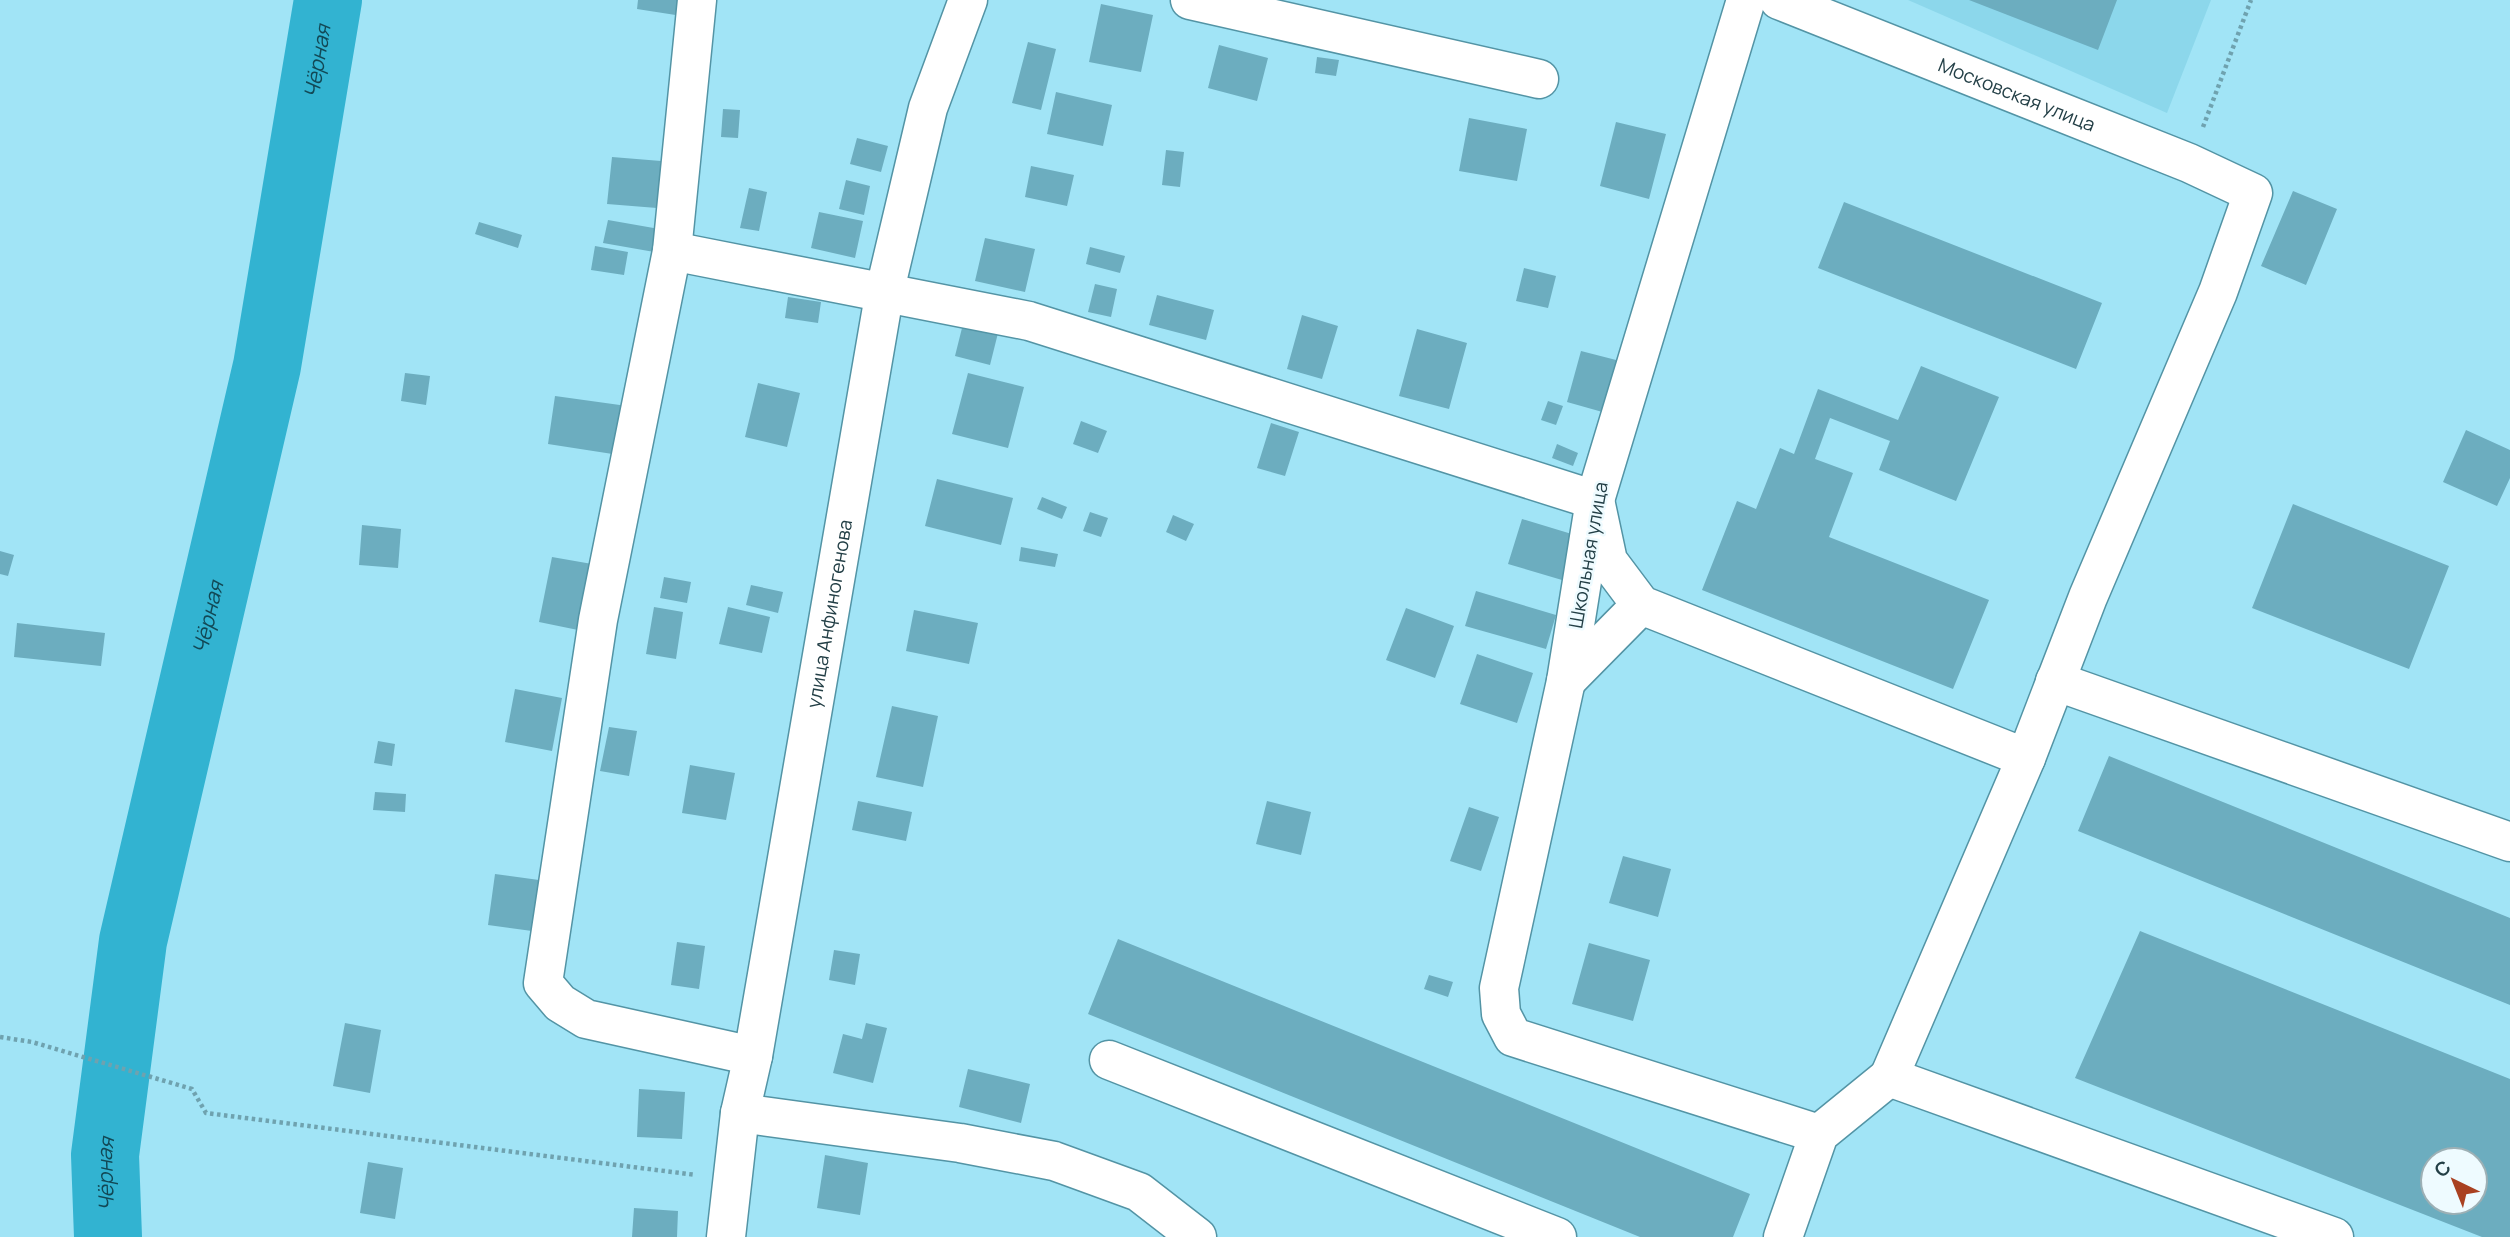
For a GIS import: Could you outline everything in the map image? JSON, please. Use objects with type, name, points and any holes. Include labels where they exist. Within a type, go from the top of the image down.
[{"type":"street","points":[[697,0],[672,250],[598,620],[543,983],[560,1003],[586,1019],[753,1056]]},
{"type":"street","name":"улица Анфиногенова","points":[[726,1237],[740,1112],[753,1056],[885,290],[928,108],[968,0]]},
{"type":"street","points":[[1190,0],[1539,79]]},
{"type":"street","name":"Школьная улица","points":[[1746,0],[1595,500],[1566,681],[1499,988],[1502,1014],[1513,1037],[1819,1134]]},
{"type":"street","name":"Московская улица","points":[[1779,0],[2189,163],[2253,192],[2218,292],[2056,681]]},
{"type":"street","points":[[672,250],[885,290],[1029,321],[1595,500],[1608,561],[1642,605],[2026,758]]},
{"type":"street","points":[[1566,681],[1642,605]]},
{"type":"street","points":[[1783,1237],[1819,1134],[1889,1077],[2026,758],[2056,681],[2510,842]]},
{"type":"street","points":[[1109,1060],[1558,1237]]},
{"type":"street","points":[[1889,1077],[2334,1237]]},
{"type":"street","points":[[740,1112],[960,1143],[1055,1161],[1139,1192],[1198,1237]]},
{"type":"path","points":[[2189,163],[2251,0]]},
{"type":"path","points":[[0,1037],[32,1042],[192,1090],[206,1113],[732,1179]]},
{"type":"shaded area","points":[[1908,0],[2211,0],[2167,113]]},
{"type":"building","points":[[638,0],[685,0],[682,16],[637,9]]},
{"type":"building","points":[[1969,0],[2117,0],[2098,50]]},
{"type":"building","points":[[1101,4],[1153,15],[1141,72],[1089,62]]},
{"type":"building","points":[[1028,42],[1056,49],[1041,110],[1012,103]]},
{"type":"building","points":[[1219,45],[1268,58],[1257,101],[1208,88]]},
{"type":"building","points":[[1317,57],[1339,60],[1336,76],[1315,73]]},
{"type":"building","points":[[1056,92],[1112,105],[1103,146],[1047,134]]},
{"type":"building","points":[[723,109],[740,110],[738,138],[721,137]]},
{"type":"building","points":[[1469,118],[1527,129],[1517,181],[1459,171]]},
{"type":"building","points":[[1616,122],[1666,134],[1649,199],[1600,186]]},
{"type":"building","points":[[857,138],[888,146],[881,172],[850,164]]},
{"type":"building","points":[[1166,150],[1184,152],[1180,187],[1162,185]]},
{"type":"building","points":[[612,157],[661,161],[657,208],[607,204]]},
{"type":"building","points":[[1031,166],[1074,175],[1067,206],[1025,197]]},
{"type":"building","points":[[846,180],[870,186],[864,215],[839,209]]},
{"type":"building","points":[[749,188],[767,192],[759,231],[740,228]]},
{"type":"building","points":[[2293,191],[2337,209],[2306,285],[2261,266]]},
{"type":"building","points":[[1844,202],[2102,303],[2076,369],[1818,268]]},
{"type":"building","points":[[819,212],[863,221],[855,258],[811,248]]},
{"type":"building","points":[[608,220],[665,230],[660,253],[603,243]]},
{"type":"building","points":[[479,222],[522,235],[518,248],[475,234]]},
{"type":"building","points":[[985,238],[1035,249],[1025,292],[975,281]]},
{"type":"building","points":[[595,246],[628,252],[624,275],[591,270]]},
{"type":"building","points":[[1090,247],[1125,256],[1120,273],[1086,264]]},
{"type":"building","points":[[1524,268],[1556,276],[1548,308],[1516,301]]},
{"type":"building","points":[[1095,284],[1117,289],[1111,317],[1088,312]]},
{"type":"building","points":[[1157,295],[1214,310],[1206,340],[1149,325]]},
{"type":"building","points":[[788,297],[821,302],[818,323],[785,318]]},
{"type":"building","points":[[1302,315],[1338,326],[1322,379],[1287,369]]},
{"type":"building","points":[[964,320],[999,329],[990,365],[955,356]]},
{"type":"building","points":[[1417,329],[1467,343],[1449,409],[1399,396]]},
{"type":"building","points":[[1581,351],[1620,361],[1606,413],[1567,402]]},
{"type":"building","points":[[1921,366],[1999,397],[1956,501],[1879,470],[1890,441],[1830,418],[1815,459],[1853,473],[1829,537],[1989,600],[1953,689],[1702,590],[1737,501],[1756,509],[1780,448],[1794,454],[1818,389],[1898,420]]},
{"type":"building","points":[[405,373],[430,376],[426,405],[401,401]]},
{"type":"building","points":[[968,373],[1024,387],[1008,448],[952,434]]},
{"type":"building","points":[[758,383],[800,393],[787,447],[745,437]]},
{"type":"building","points":[[555,396],[627,406],[619,455],[548,444]]},
{"type":"building","points":[[1548,401],[1563,406],[1556,425],[1541,420]]},
{"type":"building","points":[[1081,421],[1107,431],[1098,453],[1073,444]]},
{"type":"building","points":[[1271,423],[1299,432],[1285,476],[1257,468]]},
{"type":"building","points":[[2466,430],[2510,450],[2510,478],[2497,506],[2443,482]]},
{"type":"building","points":[[1557,444],[1578,453],[1573,466],[1552,458]]},
{"type":"building","points":[[937,479],[1013,498],[1001,545],[925,526]]},
{"type":"building","points":[[1042,497],[1067,507],[1062,519],[1037,509]]},
{"type":"building","points":[[2293,504],[2449,566],[2409,669],[2252,608]]},
{"type":"building","points":[[1090,512],[1108,518],[1101,537],[1083,531]]},
{"type":"building","points":[[1173,515],[1194,524],[1186,541],[1166,532]]},
{"type":"building","points":[[1522,519],[1575,535],[1562,580],[1508,564]]},
{"type":"building","points":[[362,525],[401,529],[398,568],[359,565]]},
{"type":"building","points":[[1021,547],[1058,554],[1055,567],[1019,561]]},
{"type":"building","points":[[0,551],[14,555],[8,576],[0,574]]},
{"type":"building","points":[[552,557],[592,564],[578,630],[539,622]]},
{"type":"building","points":[[664,577],[691,582],[687,603],[660,598]]},
{"type":"building","points":[[751,585],[783,592],[778,613],[746,605]]},
{"type":"building","points":[[1476,591],[1556,615],[1546,649],[1465,626]]},
{"type":"building","points":[[654,607],[683,612],[676,659],[646,654]]},
{"type":"building","points":[[728,607],[770,617],[762,653],[719,644]]},
{"type":"building","points":[[1406,608],[1454,626],[1435,678],[1386,660]]},
{"type":"building","points":[[914,610],[978,623],[969,664],[906,651]]},
{"type":"building","points":[[17,623],[105,633],[101,666],[14,657]]},
{"type":"building","points":[[1477,654],[1533,673],[1517,723],[1460,704]]},
{"type":"building","points":[[515,689],[562,698],[552,751],[505,742]]},
{"type":"building","points":[[892,706],[938,716],[923,787],[876,777]]},
{"type":"building","points":[[609,727],[637,731],[629,776],[600,771]]},
{"type":"building","points":[[378,741],[395,744],[392,766],[374,763]]},
{"type":"building","points":[[2109,756],[2510,918],[2510,1005],[2078,831]]},
{"type":"building","points":[[690,765],[735,773],[726,820],[682,813]]},
{"type":"building","points":[[375,792],[406,794],[405,812],[373,810]]},
{"type":"building","points":[[858,801],[912,812],[906,841],[852,830]]},
{"type":"building","points":[[1267,801],[1311,812],[1301,855],[1256,844]]},
{"type":"building","points":[[1469,807],[1499,817],[1481,871],[1450,861]]},
{"type":"building","points":[[1623,856],[1671,869],[1658,917],[1609,903]]},
{"type":"building","points":[[495,874],[539,880],[532,931],[488,925]]},
{"type":"building","points":[[2140,931],[2510,1079],[2510,1237],[2482,1237],[2428,1216],[2489,1216],[2489,1146],[2419,1146],[2419,1212],[2075,1078]]},
{"type":"building","points":[[1118,939],[1750,1194],[1733,1237],[1640,1237],[1088,1014]]},
{"type":"building","points":[[677,942],[705,946],[699,989],[671,985]]},
{"type":"building","points":[[1589,943],[1650,960],[1633,1021],[1572,1004]]},
{"type":"building","points":[[834,950],[860,954],[855,985],[829,980]]},
{"type":"building","points":[[1429,975],[1453,982],[1448,997],[1424,989]]},
{"type":"building","points":[[345,1023],[381,1030],[370,1093],[333,1086]]},
{"type":"building","points":[[866,1023],[887,1028],[873,1083],[833,1073],[843,1034],[862,1039]]},
{"type":"building","points":[[968,1069],[1030,1084],[1021,1123],[959,1107]]},
{"type":"building","points":[[639,1089],[685,1092],[682,1139],[637,1137]]},
{"type":"building","points":[[825,1155],[868,1163],[860,1215],[817,1208]]},
{"type":"building","points":[[368,1162],[403,1168],[395,1219],[360,1213]]},
{"type":"building","points":[[634,1208],[678,1211],[677,1237],[632,1237]]},
{"type":"waterway","name":"Чёрная","points":[[108,1237],[105,1155],[133,941],[267,366],[328,0]]}]
